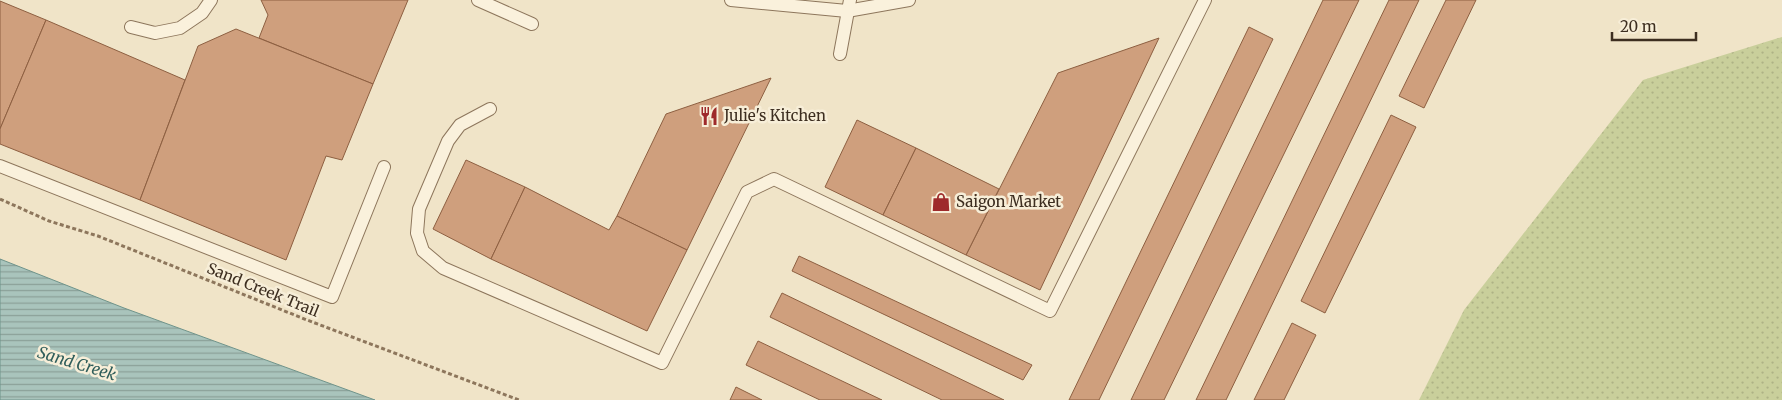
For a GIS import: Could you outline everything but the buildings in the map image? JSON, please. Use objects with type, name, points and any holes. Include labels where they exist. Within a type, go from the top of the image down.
[{"type":"lane","points":[[131,27],[155,33],[180,28],[202,13],[211,0]]},
{"type":"lane","points":[[478,0],[532,24]]},
{"type":"lane","points":[[731,0],[848,5],[909,0]]},
{"type":"lane","points":[[490,110],[460,125],[448,141],[419,209],[417,233],[423,251],[443,268],[662,363],[747,192],[774,179],[1050,311],[1204,0]]},
{"type":"lane","points":[[840,54],[848,5]]},
{"type":"lane","points":[[0,166],[332,297],[384,167]]},
{"type":"path","name":"Sand Creek Trail","points":[[0,199],[49,221],[98,236],[306,320],[519,400]]},
{"type":"green space","points":[[1782,37],[1782,400],[1419,400],[1464,310],[1643,80]]},
{"type":"water","name":"Sand Creek","points":[[0,259],[124,308],[375,400],[0,400]]},
{"type":"place","name":"Julie's Kitchen","points":[[709,116]]},
{"type":"place","name":"Saigon Market","points":[[941,202]]}]
